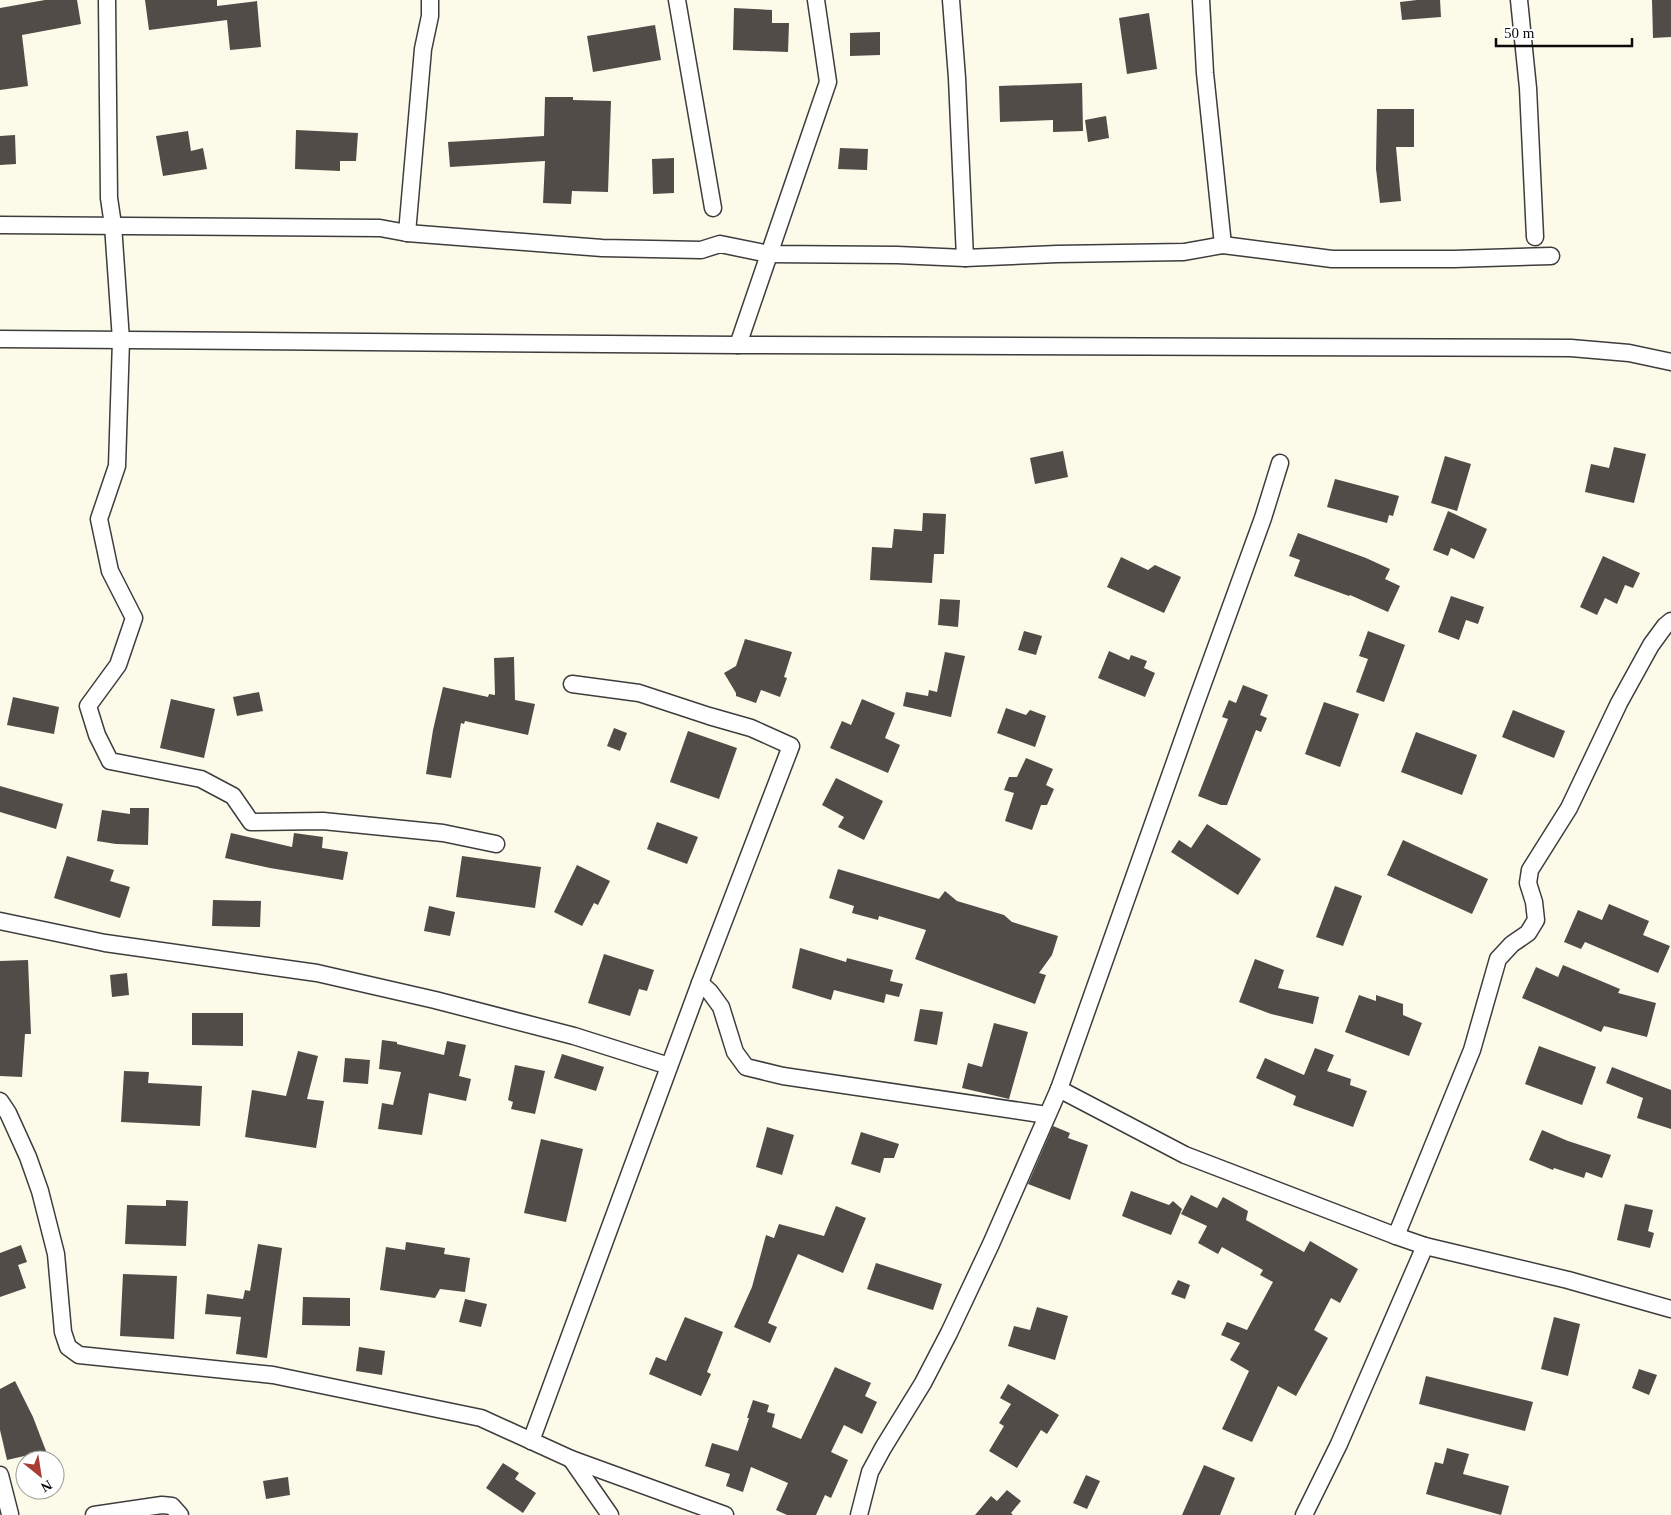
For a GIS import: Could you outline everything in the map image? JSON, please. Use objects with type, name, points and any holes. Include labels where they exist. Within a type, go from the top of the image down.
[{"type":"street","points":[[107,0],[109,198],[113,225],[121,340],[117,466],[99,519],[110,571],[134,618],[118,665],[88,706],[97,736],[110,761],[201,779],[233,796],[251,822],[323,821],[443,833],[496,844]]},
{"type":"street","points":[[407,232],[423,49],[430,16],[430,0]]},
{"type":"street","points":[[677,0],[713,208]]},
{"type":"street","points":[[738,345],[828,82],[816,0]]},
{"type":"street","points":[[950,0],[957,78],[965,258]]},
{"type":"street","points":[[1201,0],[1205,73],[1223,245]]},
{"type":"street","points":[[1518,0],[1528,88],[1535,236]]},
{"type":"street","points":[[0,225],[380,228],[407,232],[602,248],[701,250],[720,244],[769,254],[897,255],[965,258],[1184,252],[1223,245],[1332,259],[1454,259],[1551,256]]},
{"type":"street","points":[[0,339],[738,345],[1571,348],[1629,353],[1671,362]]},
{"type":"street","points":[[859,1515],[870,1472],[923,1383],[949,1333],[991,1244],[1059,1089],[1190,717],[1263,518],[1280,463]]},
{"type":"street","points":[[1396,1236],[1472,1050],[1498,959],[1512,944],[1528,933],[1536,920],[1534,902],[1528,883],[1530,870],[1569,808],[1619,703],[1651,645],[1671,621]]},
{"type":"street","points":[[531,1440],[669,1066],[791,746],[751,728],[639,693],[572,684]]},
{"type":"street","points":[[0,922],[105,943],[317,974],[435,1000],[574,1036],[669,1066]]},
{"type":"street","points":[[700,984],[710,992],[721,1007],[735,1052],[746,1067],[783,1076],[1047,1115]]},
{"type":"street","points":[[1059,1089],[1185,1156],[1396,1236],[1425,1246],[1568,1280],[1671,1309]]},
{"type":"street","points":[[0,1101],[8,1113],[24,1148],[40,1191],[56,1254],[64,1332],[68,1347],[79,1355],[273,1375],[481,1418],[571,1459],[725,1515]]},
{"type":"street","points":[[1304,1515],[1339,1444],[1425,1246]]},
{"type":"street","points":[[571,1459],[610,1515]]},
{"type":"street","points":[[0,1475],[9,1515]]},
{"type":"street","points":[[94,1515],[162,1505],[172,1506],[180,1515]]},
{"type":"building","points":[[45,0],[77,0],[81,24],[22,35],[28,86],[0,90],[0,8]]},
{"type":"building","points":[[145,0],[217,0],[217,6],[257,1],[261,47],[230,50],[227,20],[149,30]]},
{"type":"building","points":[[1440,0],[1441,17],[1402,20],[1400,2]]},
{"type":"building","points":[[1652,0],[1671,0],[1671,37],[1653,38]]},
{"type":"building","points":[[734,8],[772,10],[772,23],[789,23],[788,52],[733,50]]},
{"type":"building","points":[[1149,13],[1157,69],[1127,74],[1119,18]]},
{"type":"building","points":[[655,25],[661,60],[593,72],[587,36]]},
{"type":"building","points":[[880,32],[880,55],[850,56],[850,33]]},
{"type":"building","points":[[1082,83],[1083,131],[1053,132],[1053,120],[1000,122],[999,86]]},
{"type":"building","points":[[545,97],[573,97],[573,100],[611,101],[608,192],[572,191],[571,204],[543,203],[545,161],[450,167],[448,142],[544,136]]},
{"type":"building","points":[[1377,109],[1414,109],[1414,147],[1396,147],[1401,201],[1380,203],[1376,169]]},
{"type":"building","points":[[1106,116],[1109,138],[1088,142],[1085,120]]},
{"type":"building","points":[[296,130],[358,133],[356,161],[340,161],[340,171],[295,169]]},
{"type":"building","points":[[188,131],[191,151],[203,148],[207,169],[163,176],[156,136]]},
{"type":"building","points":[[15,135],[16,164],[0,165],[0,136]]},
{"type":"building","points":[[840,148],[868,149],[867,170],[838,169]]},
{"type":"building","points":[[674,158],[674,193],[653,194],[652,159]]},
{"type":"building","points":[[1614,447],[1646,454],[1634,503],[1585,492],[1591,464],[1609,468]]},
{"type":"building","points":[[1063,451],[1068,477],[1035,484],[1030,458]]},
{"type":"building","points":[[1445,456],[1471,464],[1457,511],[1431,503]]},
{"type":"building","points":[[1335,479],[1399,496],[1393,516],[1389,515],[1387,523],[1327,507]]},
{"type":"building","points":[[1448,511],[1487,529],[1474,559],[1451,548],[1448,556],[1433,550]]},
{"type":"building","points":[[923,513],[946,514],[944,554],[934,554],[932,583],[870,580],[872,547],[892,548],[894,529],[922,531]]},
{"type":"building","points":[[1298,533],[1390,569],[1385,579],[1400,586],[1388,612],[1350,595],[1294,576],[1300,560],[1289,556]]},
{"type":"building","points":[[1603,556],[1640,573],[1633,588],[1625,585],[1617,604],[1605,598],[1597,615],[1580,607]]},
{"type":"building","points":[[1121,557],[1148,570],[1155,565],[1181,577],[1164,613],[1107,587]]},
{"type":"building","points":[[1451,596],[1484,607],[1478,624],[1466,620],[1459,640],[1438,632]]},
{"type":"building","points":[[940,599],[960,600],[958,627],[938,625]]},
{"type":"building","points":[[1024,631],[1042,636],[1036,655],[1018,650]]},
{"type":"building","points":[[1368,631],[1405,645],[1384,702],[1356,692],[1368,659],[1359,656]]},
{"type":"building","points":[[745,639],[792,652],[784,677],[787,678],[780,697],[761,690],[756,703],[736,696],[724,673],[736,666]]},
{"type":"building","points":[[1109,651],[1129,660],[1131,655],[1147,661],[1144,668],[1155,673],[1145,697],[1098,678]]},
{"type":"building","points":[[945,652],[965,656],[951,717],[903,706],[906,692],[928,696],[929,690],[937,692]]},
{"type":"building","points":[[514,657],[515,700],[535,704],[528,735],[465,721],[464,724],[461,723],[451,778],[426,774],[433,730],[443,687],[488,697],[489,694],[495,695],[494,658]]},
{"type":"building","points":[[1243,685],[1268,695],[1260,715],[1267,718],[1261,732],[1256,730],[1227,805],[1221,805],[1198,796],[1228,719],[1222,717],[1229,700],[1236,703]]},
{"type":"building","points":[[259,692],[263,711],[237,716],[233,697]]},
{"type":"building","points":[[13,697],[59,707],[54,734],[7,725]]},
{"type":"building","points":[[171,699],[215,709],[204,758],[160,748]]},
{"type":"building","points":[[862,699],[895,713],[885,738],[900,745],[888,773],[830,748],[842,721],[851,725]]},
{"type":"building","points":[[1324,702],[1359,714],[1340,767],[1305,754]]},
{"type":"building","points":[[1006,708],[1026,715],[1030,710],[1046,716],[1035,747],[997,733]]},
{"type":"building","points":[[1513,710],[1565,731],[1554,758],[1502,737]]},
{"type":"building","points":[[614,728],[627,733],[620,751],[607,746]]},
{"type":"building","points":[[688,731],[737,748],[719,799],[670,782]]},
{"type":"building","points":[[1416,732],[1477,755],[1462,795],[1401,772]]},
{"type":"building","points":[[1026,758],[1053,769],[1046,785],[1054,789],[1047,805],[1041,805],[1032,830],[1005,821],[1014,793],[1004,790],[1009,777],[1017,777]]},
{"type":"building","points":[[836,778],[883,801],[864,840],[838,827],[844,817],[822,805]]},
{"type":"building","points":[[0,786],[63,804],[56,829],[0,812]]},
{"type":"building","points":[[130,808],[149,808],[148,845],[116,844],[97,841],[102,810],[130,814]]},
{"type":"building","points":[[657,822],[698,837],[687,864],[647,849]]},
{"type":"building","points":[[1207,824],[1261,859],[1238,895],[1171,852],[1179,840],[1191,848]]},
{"type":"building","points":[[231,833],[292,847],[294,833],[323,837],[322,848],[348,852],[343,880],[270,868],[225,858]]},
{"type":"building","points":[[1403,840],[1488,879],[1472,914],[1387,875]]},
{"type":"building","points":[[67,856],[114,870],[110,881],[130,887],[120,918],[54,898]]},
{"type":"building","points":[[462,856],[541,867],[535,908],[456,897]]},
{"type":"building","points":[[577,865],[610,881],[598,905],[594,903],[582,926],[554,912]]},
{"type":"building","points":[[838,869],[939,899],[945,891],[957,901],[1004,915],[1012,922],[1058,936],[1052,955],[1039,973],[1046,975],[1035,1004],[915,959],[926,930],[879,916],[878,920],[852,913],[854,906],[829,898]]},
{"type":"building","points":[[1335,886],[1362,896],[1343,946],[1316,937]]},
{"type":"building","points":[[213,900],[261,901],[260,927],[212,926]]},
{"type":"building","points":[[1609,904],[1649,921],[1643,935],[1670,946],[1658,973],[1585,942],[1581,949],[1564,942],[1578,910],[1602,920]]},
{"type":"building","points":[[429,906],[455,912],[450,936],[424,931]]},
{"type":"building","points":[[800,948],[846,962],[847,958],[893,970],[890,981],[903,984],[899,997],[886,994],[884,1003],[834,990],[831,1000],[792,988]]},
{"type":"building","points":[[604,954],[654,970],[647,991],[639,989],[630,1016],[588,1003]]},
{"type":"building","points":[[1255,959],[1284,970],[1278,988],[1319,997],[1313,1024],[1271,1014],[1239,1002]]},
{"type":"building","points":[[28,960],[31,1034],[25,1034],[22,1077],[0,1076],[0,961]]},
{"type":"building","points":[[1563,965],[1620,989],[1618,993],[1656,1003],[1647,1037],[1604,1026],[1601,1032],[1522,998],[1536,967],[1558,977]]},
{"type":"building","points":[[127,973],[129,995],[112,997],[110,975]]},
{"type":"building","points":[[1359,995],[1376,1001],[1376,995],[1403,1004],[1403,1015],[1422,1023],[1409,1056],[1345,1032]]},
{"type":"building","points":[[920,1009],[943,1012],[937,1045],[914,1041]]},
{"type":"building","points":[[192,1013],[243,1013],[243,1046],[192,1045]]},
{"type":"building","points":[[994,1023],[1028,1032],[1009,1099],[962,1088],[968,1063],[982,1067]]},
{"type":"building","points":[[382,1040],[397,1042],[397,1044],[444,1055],[447,1041],[466,1045],[459,1076],[471,1079],[466,1101],[429,1093],[422,1135],[378,1129],[382,1103],[393,1105],[401,1072],[379,1069]]},
{"type":"building","points":[[1539,1046],[1596,1067],[1582,1105],[1525,1084]]},
{"type":"building","points":[[1315,1048],[1334,1055],[1327,1071],[1351,1079],[1350,1085],[1367,1091],[1353,1127],[1293,1105],[1296,1096],[1256,1078],[1265,1058],[1304,1075]]},
{"type":"building","points":[[298,1051],[318,1056],[307,1099],[324,1101],[316,1148],[245,1137],[252,1090],[286,1096]]},
{"type":"building","points":[[562,1054],[604,1067],[596,1091],[554,1078]]},
{"type":"building","points":[[345,1058],[370,1060],[368,1084],[343,1082]]},
{"type":"building","points":[[515,1065],[545,1071],[535,1114],[511,1109],[513,1102],[508,1100]]},
{"type":"building","points":[[1612,1067],[1671,1090],[1671,1129],[1637,1118],[1643,1098],[1606,1083]]},
{"type":"building","points":[[124,1071],[149,1072],[148,1083],[202,1086],[200,1126],[121,1122]]},
{"type":"building","points":[[1053,1126],[1070,1133],[1068,1138],[1088,1145],[1070,1200],[1028,1184]]},
{"type":"building","points":[[767,1127],[794,1135],[782,1175],[756,1167]]},
{"type":"building","points":[[1542,1130],[1611,1155],[1602,1178],[1586,1172],[1584,1178],[1554,1168],[1553,1170],[1529,1160]]},
{"type":"building","points":[[861,1132],[899,1144],[894,1158],[884,1158],[880,1173],[851,1164]]},
{"type":"building","points":[[541,1139],[583,1149],[566,1222],[524,1213]]},
{"type":"building","points":[[1131,1191],[1169,1205],[1173,1201],[1182,1209],[1171,1235],[1122,1216]]},
{"type":"building","points":[[1191,1195],[1217,1208],[1223,1197],[1248,1211],[1246,1220],[1304,1252],[1310,1241],[1358,1269],[1340,1303],[1331,1298],[1314,1330],[1328,1338],[1296,1396],[1278,1386],[1252,1442],[1222,1429],[1249,1371],[1230,1360],[1240,1343],[1221,1335],[1227,1322],[1247,1330],[1273,1282],[1260,1275],[1263,1270],[1222,1247],[1218,1254],[1198,1243],[1207,1226],[1181,1214]]},
{"type":"building","points":[[166,1200],[188,1201],[186,1246],[125,1244],[127,1205],[166,1206]]},
{"type":"building","points":[[1625,1204],[1653,1210],[1648,1231],[1654,1233],[1650,1248],[1617,1240]]},
{"type":"building","points":[[836,1206],[866,1218],[843,1273],[798,1254],[768,1323],[777,1327],[770,1343],[734,1327],[752,1287],[766,1235],[774,1238],[779,1224],[824,1236]]},
{"type":"building","points":[[406,1242],[445,1248],[444,1254],[470,1258],[465,1292],[440,1289],[435,1298],[380,1290],[386,1247],[405,1250]]},
{"type":"building","points":[[258,1244],[282,1248],[267,1358],[236,1354],[241,1317],[205,1314],[207,1294],[243,1299],[245,1290],[250,1291]]},
{"type":"building","points":[[21,1245],[27,1262],[18,1265],[26,1288],[0,1297],[0,1253]]},
{"type":"building","points":[[876,1263],[942,1284],[933,1310],[867,1289]]},
{"type":"building","points":[[123,1274],[177,1276],[174,1339],[120,1336]]},
{"type":"building","points":[[1178,1280],[1190,1285],[1185,1299],[1171,1294]]},
{"type":"building","points":[[303,1297],[350,1298],[350,1326],[302,1325]]},
{"type":"building","points":[[465,1299],[487,1304],[481,1327],[459,1322]]},
{"type":"building","points":[[1037,1307],[1068,1316],[1055,1360],[1008,1346],[1014,1326],[1030,1330]]},
{"type":"building","points":[[685,1317],[723,1332],[707,1372],[711,1374],[701,1396],[649,1374],[656,1357],[666,1361]]},
{"type":"building","points":[[1554,1317],[1580,1324],[1568,1376],[1541,1369]]},
{"type":"building","points":[[359,1347],[385,1351],[382,1375],[356,1371]]},
{"type":"building","points":[[835,1367],[871,1383],[865,1396],[877,1402],[862,1434],[844,1425],[831,1452],[848,1460],[831,1498],[825,1495],[816,1515],[787,1515],[776,1510],[788,1483],[751,1467],[743,1492],[726,1486],[730,1474],[705,1466],[712,1443],[738,1451],[753,1400],[769,1405],[767,1412],[775,1414],[772,1427],[801,1439]]},
{"type":"building","points":[[1639,1369],[1657,1375],[1649,1395],[1632,1388]]},
{"type":"building","points":[[1426,1376],[1533,1402],[1525,1431],[1419,1404]]},
{"type":"building","points":[[15,1381],[33,1417],[46,1450],[15,1450],[15,1458],[7,1460],[0,1430],[0,1389]]},
{"type":"building","points":[[1008,1384],[1059,1415],[1047,1434],[1041,1430],[1017,1468],[989,1451],[1004,1426],[999,1423],[1011,1404],[1000,1398]]},
{"type":"building","points":[[1447,1448],[1469,1454],[1463,1474],[1509,1486],[1501,1515],[1426,1494],[1435,1462],[1443,1464]]},
{"type":"building","points":[[503,1463],[519,1473],[515,1479],[536,1493],[523,1513],[486,1488]]},
{"type":"building","points":[[1204,1465],[1235,1478],[1220,1515],[1182,1515]]},
{"type":"building","points":[[1086,1475],[1100,1481],[1087,1509],[1073,1503]]},
{"type":"building","points":[[288,1477],[290,1495],[266,1499],[263,1481]]},
{"type":"building","points":[[1007,1490],[1021,1501],[1011,1513],[1013,1515],[975,1515],[991,1496],[997,1501]]}]
